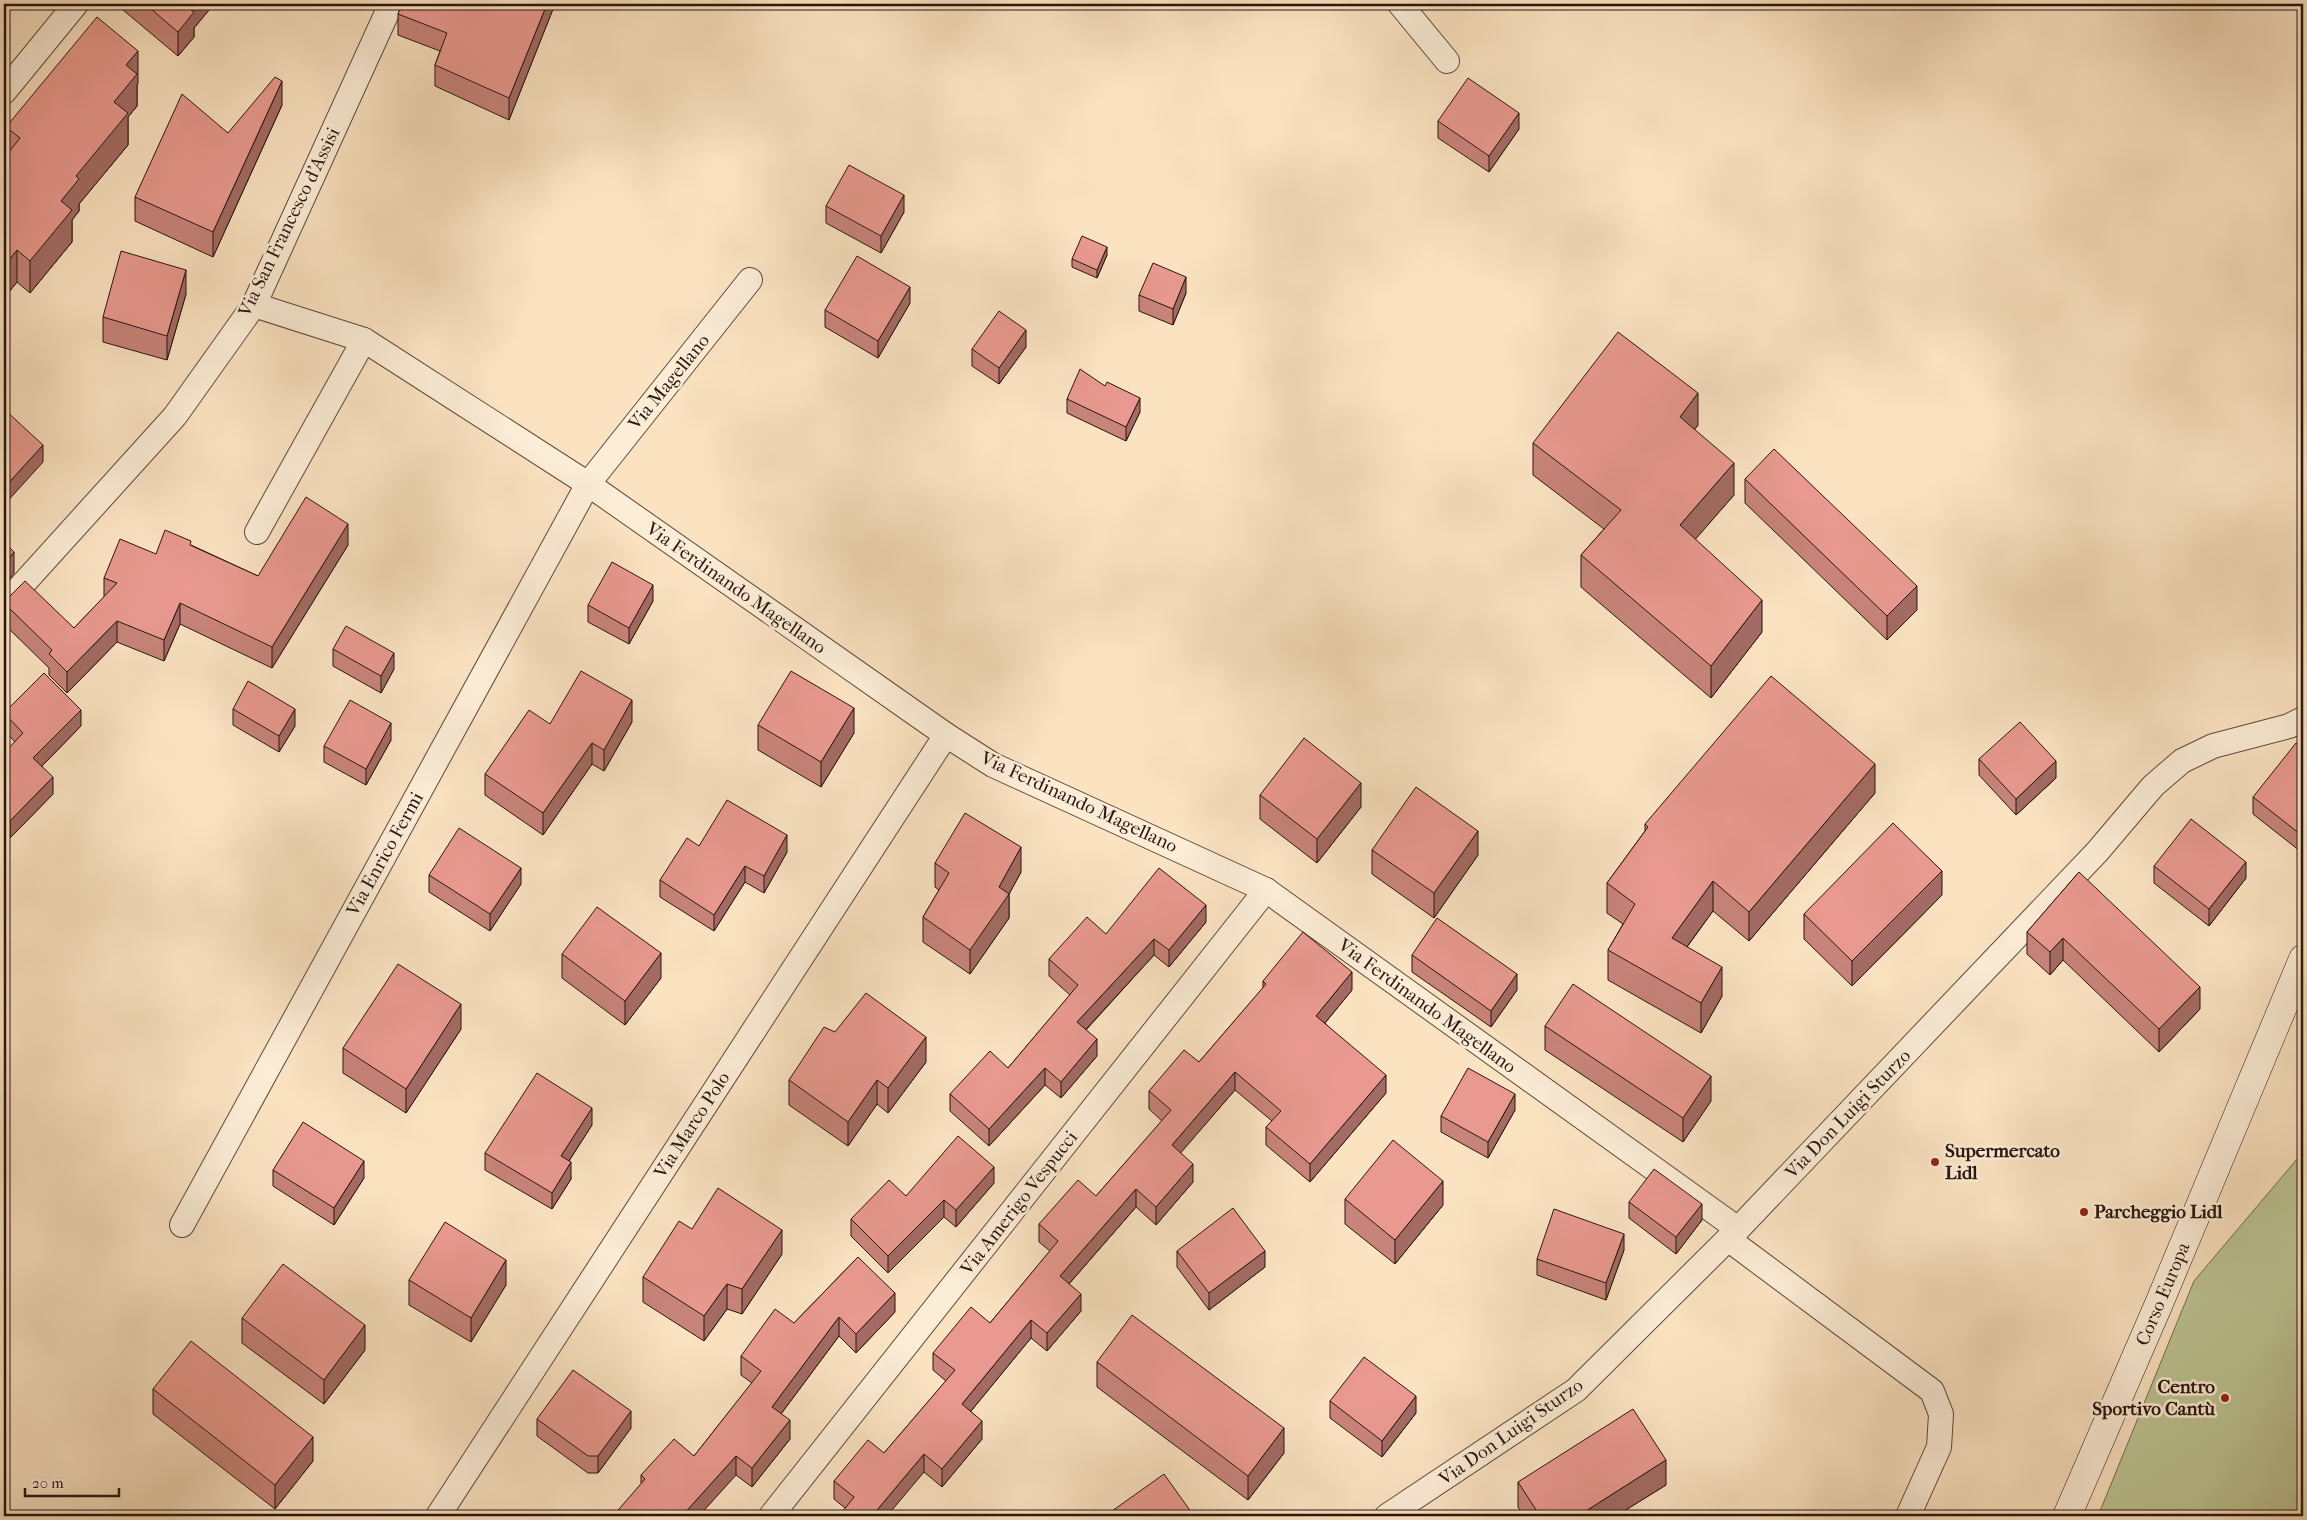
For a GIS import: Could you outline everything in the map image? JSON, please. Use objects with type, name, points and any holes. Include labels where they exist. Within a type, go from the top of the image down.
[{"type":"main road","name":"Corso Europa","points":[[2068,1516],[2303,960]]},
{"type":"street","points":[[4,92],[76,4]]},
{"type":"street","name":"Via San Francesco d'Assisi","points":[[4,605],[176,416],[254,305],[391,4]]},
{"type":"street","points":[[1400,4],[1447,61]]},
{"type":"street","name":"Via Magellano","points":[[588,484],[750,280]]},
{"type":"street","name":"Via Ferdinando Magellano","points":[[254,305],[364,340],[588,484],[946,735],[993,765],[1266,890],[1733,1234],[1932,1391],[1941,1414],[1939,1448],[1908,1516]]},
{"type":"street","points":[[257,532],[364,340]]},
{"type":"street","name":"Via Enrico Fermi","points":[[182,1225],[588,484]]},
{"type":"street","name":"Via Don Luigi Sturzo","points":[[1386,1516],[1576,1390],[1733,1234],[2097,852],[2153,786],[2182,761],[2213,746],[2289,726],[2303,718]]},
{"type":"street","name":"Via Marco Polo","points":[[438,1516],[946,735]]},
{"type":"street","name":"Via Amerigo Vespucci","points":[[771,1516],[1266,890]]},
{"type":"green space","name":"Centro Sportivo Cantù","points":[[2303,1152],[2303,1516],[2098,1516],[2194,1281]]},
{"type":"building","points":[[145,4],[194,4],[190,9],[194,12],[178,32]]},
{"type":"building","points":[[402,4],[547,4],[509,98],[435,65],[447,33],[398,14]]},
{"type":"building","points":[[97,17],[138,51],[126,65],[137,74],[114,102],[128,113],[76,176],[79,179],[61,201],[72,210],[30,261],[17,250],[4,266],[4,158],[20,138],[6,127]]},
{"type":"building","points":[[275,77],[282,81],[213,232],[135,197],[182,94],[228,133]]},
{"type":"building","points":[[1468,78],[1519,113],[1489,156],[1438,121]]},
{"type":"building","points":[[849,165],[904,195],[881,236],[826,206]]},
{"type":"building","points":[[1082,236],[1107,247],[1097,270],[1072,259]]},
{"type":"building","points":[[121,251],[186,270],[167,336],[103,317]]},
{"type":"building","points":[[857,256],[910,287],[878,341],[825,310]]},
{"type":"building","points":[[1153,263],[1186,277],[1173,309],[1139,295]]},
{"type":"building","points":[[999,311],[1026,330],[999,368],[972,349]]},
{"type":"building","points":[[1618,332],[1698,393],[1680,417],[1734,463],[1680,525],[1762,600],[1711,666],[1581,555],[1621,510],[1533,443]]},
{"type":"building","points":[[1080,369],[1105,386],[1107,382],[1140,398],[1126,427],[1067,399]]},
{"type":"building","points":[[4,409],[43,445],[4,488]]},
{"type":"building","points":[[1774,449],[1917,586],[1887,616],[1745,479]]},
{"type":"building","points":[[306,497],[348,524],[272,647],[180,603],[164,640],[117,621],[67,672],[49,654],[52,650],[4,603],[4,597],[9,597],[25,581],[74,628],[117,583],[104,578],[120,539],[156,554],[165,530],[191,541],[190,545],[258,576]]},
{"type":"building","points":[[4,542],[14,552],[4,565]]},
{"type":"building","points":[[612,562],[653,585],[629,628],[588,605]]},
{"type":"building","points":[[346,626],[394,653],[381,676],[333,649]]},
{"type":"building","points":[[581,671],[632,700],[604,750],[592,743],[543,813],[485,774],[529,710],[550,724]]},
{"type":"building","points":[[791,671],[854,708],[821,762],[758,725]]},
{"type":"building","points":[[44,673],[81,710],[33,758],[53,777],[10,821],[4,815],[4,753],[23,733],[4,713]]},
{"type":"building","points":[[1771,676],[1875,764],[1749,912],[1713,881],[1672,938],[1722,967],[1701,1003],[1608,950],[1635,904],[1607,883],[1648,827],[1645,824]]},
{"type":"building","points":[[248,681],[295,709],[279,736],[233,709]]},
{"type":"building","points":[[350,700],[391,723],[366,769],[324,746]]},
{"type":"building","points":[[2020,722],[2056,761],[2016,799],[1979,759]]},
{"type":"building","points":[[1304,738],[1361,783],[1317,839],[1260,795]]},
{"type":"building","points":[[2296,743],[2303,748],[2303,830],[2300,834],[2253,797]]},
{"type":"building","points":[[1416,787],[1478,831],[1434,893],[1372,850]]},
{"type":"building","points":[[727,800],[787,835],[764,876],[745,866],[714,915],[660,880],[687,838],[699,846]]},
{"type":"building","points":[[965,813],[1021,847],[999,887],[1009,894],[970,950],[923,917],[949,873],[935,863]]},
{"type":"building","points":[[2191,819],[2246,862],[2209,909],[2154,866]]},
{"type":"building","points":[[1893,823],[1942,871],[1852,961],[1804,914]]},
{"type":"building","points":[[459,828],[521,868],[490,914],[429,875]]},
{"type":"building","points":[[1159,868],[1206,905],[1169,950],[1154,939],[1077,1022],[1097,1039],[1061,1082],[1045,1068],[989,1129],[950,1094],[990,1051],[1008,1068],[1078,985],[1049,959],[1087,917],[1106,934]]},
{"type":"building","points":[[2079,872],[2200,987],[2159,1029],[2063,938],[2050,952],[2027,932]]},
{"type":"building","points":[[597,907],[661,953],[625,1001],[562,954]]},
{"type":"building","points":[[1437,918],[1517,974],[1491,1011],[1412,955]]},
{"type":"building","points":[[1303,932],[1352,972],[1316,1016],[1386,1075],[1310,1164],[1266,1127],[1281,1111],[1235,1072],[1172,1145],[1193,1164],[1156,1207],[1136,1189],[1060,1276],[1081,1294],[1047,1333],[1031,1320],[962,1404],[982,1421],[942,1469],[924,1454],[872,1516],[839,1516],[854,1497],[834,1481],[868,1440],[884,1453],[955,1370],[933,1353],[971,1307],[990,1323],[1058,1241],[1039,1224],[1078,1180],[1096,1196],[1171,1110],[1149,1091],[1184,1050],[1199,1062],[1266,984],[1263,981]]},
{"type":"building","points":[[398,964],[461,1004],[406,1089],[343,1048]]},
{"type":"building","points":[[1573,984],[1711,1076],[1683,1118],[1545,1026]]},
{"type":"building","points":[[866,993],[926,1037],[888,1088],[877,1080],[848,1122],[789,1080],[824,1027],[835,1032]]},
{"type":"building","points":[[1468,1068],[1515,1094],[1488,1142],[1441,1116]]},
{"type":"building","points":[[537,1073],[592,1108],[561,1156],[571,1162],[552,1193],[485,1153]]},
{"type":"building","points":[[303,1122],[364,1161],[334,1208],[273,1170]]},
{"type":"building","points":[[958,1136],[994,1167],[956,1210],[944,1200],[888,1256],[851,1219],[889,1180],[906,1196]]},
{"type":"building","points":[[1393,1140],[1443,1181],[1395,1240],[1345,1199]]},
{"type":"building","points":[[1654,1169],[1702,1204],[1676,1237],[1629,1202]]},
{"type":"building","points":[[718,1188],[782,1230],[742,1289],[727,1284],[704,1316],[643,1277],[679,1221],[692,1229]]},
{"type":"building","points":[[1233,1208],[1265,1251],[1209,1293],[1177,1251]]},
{"type":"building","points":[[1554,1209],[1624,1234],[1606,1283],[1537,1259]]},
{"type":"building","points":[[445,1222],[506,1260],[471,1318],[409,1280]]},
{"type":"building","points":[[858,1257],[895,1293],[856,1334],[839,1317],[772,1407],[790,1420],[752,1468],[736,1456],[682,1516],[613,1516],[645,1479],[641,1475],[674,1439],[694,1456],[761,1371],[741,1356],[775,1309],[794,1323]]},
{"type":"building","points":[[283,1264],[365,1325],[324,1380],[242,1318]]},
{"type":"building","points":[[1132,1315],[1284,1428],[1248,1476],[1097,1362]]},
{"type":"building","points":[[191,1341],[313,1437],[275,1485],[153,1389]]},
{"type":"building","points":[[1364,1357],[1416,1396],[1382,1441],[1330,1401]]},
{"type":"building","points":[[573,1370],[631,1411],[598,1456],[588,1456],[537,1419]]},
{"type":"building","points":[[1633,1409],[1666,1460],[1578,1516],[1540,1516],[1518,1482]]},
{"type":"building","points":[[1164,1474],[1194,1516],[1105,1516]]},
{"type":"place","name":"Supermercato Lidl","points":[[1935,1162]]},
{"type":"place","name":"Parcheggio Lidl","points":[[2084,1212]]},
{"type":"place","name":"Centro Sportivo Cantù","points":[[2225,1398]]}]
